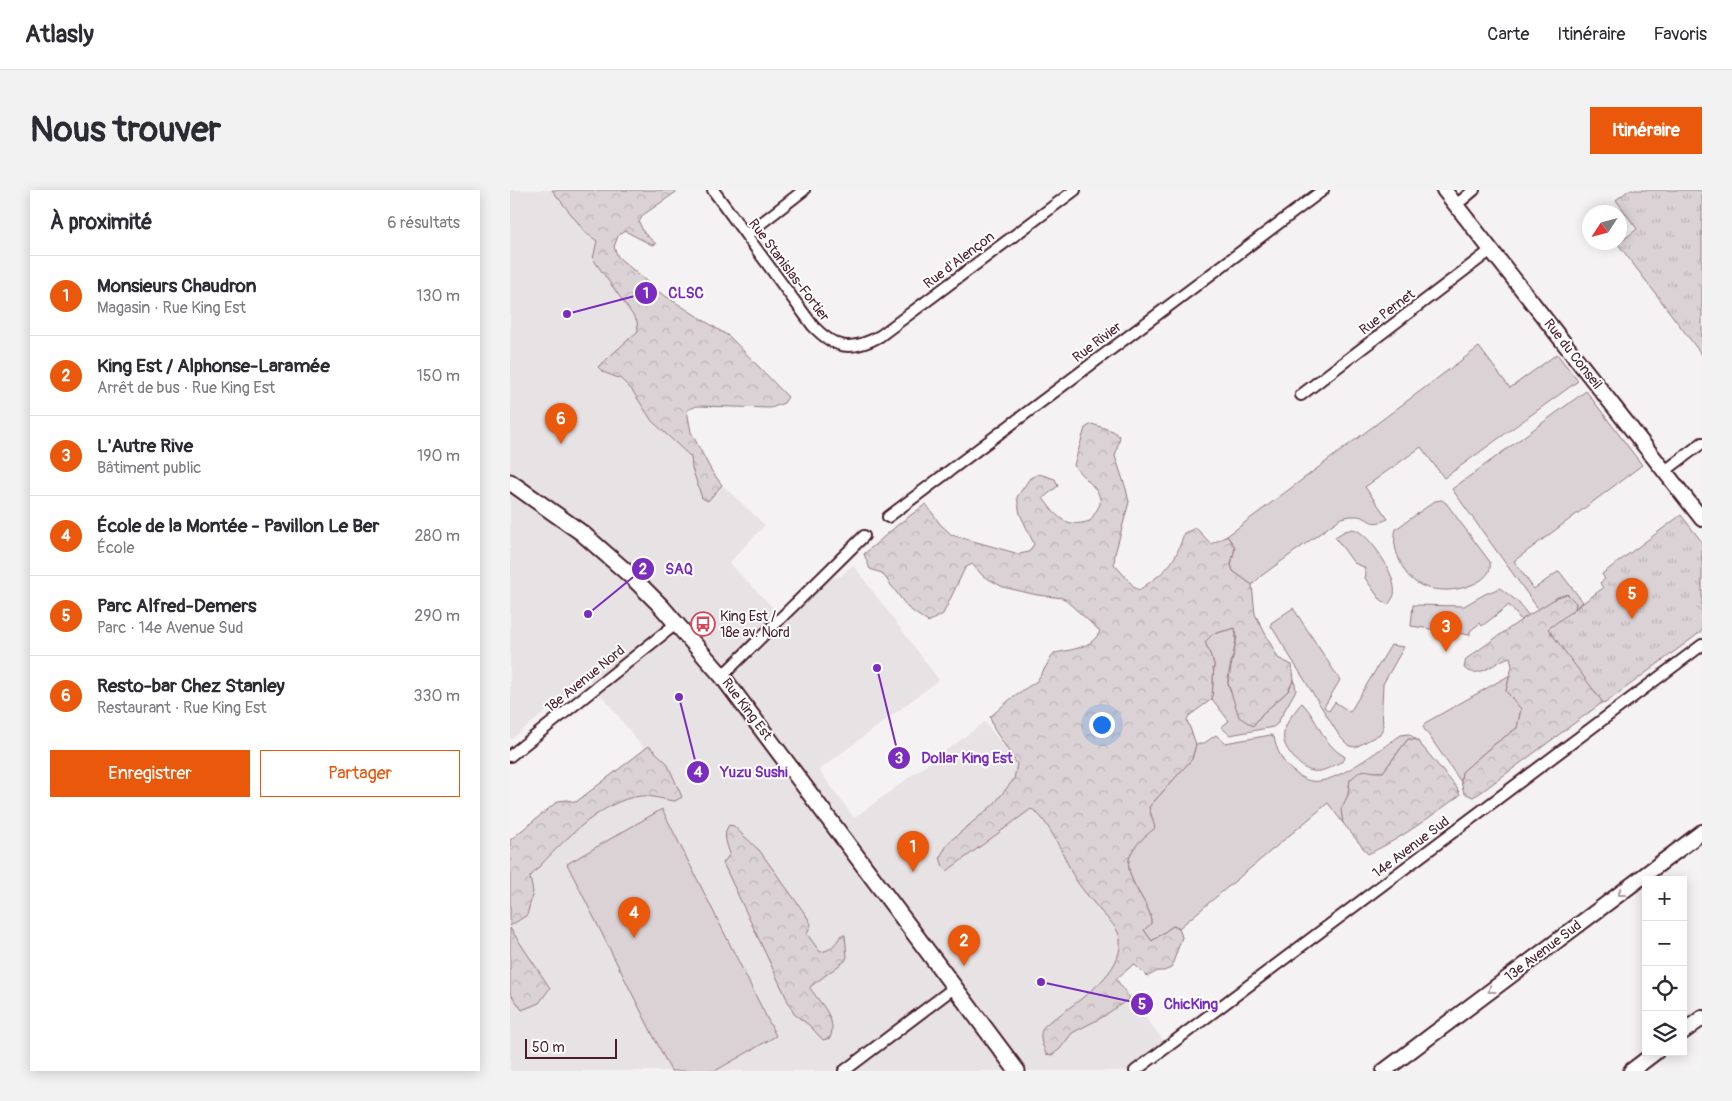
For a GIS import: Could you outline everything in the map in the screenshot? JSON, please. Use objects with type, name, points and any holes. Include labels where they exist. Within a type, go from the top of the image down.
[{"type":"main road","name":"Rue du Conseil","points":[[1444,190],[1702,519]]},
{"type":"main road","name":"Rue King Est","points":[[510,482],[553,511],[598,546],[631,576],[677,623],[722,676],[1017,1071]]},
{"type":"main road","name":"13e Avenue Sud","points":[[1384,1071],[1702,832]]},
{"type":"main road","points":[[1687,1029],[1702,1018]]},
{"type":"main road","points":[[1632,1071],[1651,1056]]},
{"type":"street","name":"Rue Stanislas-Fortier","points":[[713,190],[823,337],[836,344],[857,347]]},
{"type":"street","points":[[746,235],[804,190]]},
{"type":"street","name":"Rue d'Alençon","points":[[857,347],[867,344],[888,331],[1075,190]]},
{"type":"street","name":"Rue Rivier","points":[[888,517],[1324,190]]},
{"type":"street","points":[[1456,205],[1474,190]]},
{"type":"street","name":"Rue Pernet","points":[[1301,395],[1491,250]]},
{"type":"street","points":[[1665,471],[1702,444]]},
{"type":"street","points":[[722,676],[864,536]]},
{"type":"street","name":"18e Avenue Nord","points":[[510,756],[677,623]]},
{"type":"street","name":"14e Avenue Sud","points":[[1136,1071],[1702,644]]},
{"type":"street","points":[[844,1071],[954,987]]},
{"type":"shaded area","points":[[510,190],[552,190],[586,233],[597,241],[593,259],[637,321],[638,331],[598,368],[621,379],[632,390],[652,421],[691,457],[692,468],[708,501],[722,485],[765,525],[729,563],[786,621],[831,578],[841,576],[853,565],[939,680],[819,770],[854,818],[985,722],[1157,947],[1116,979],[1168,1047],[1135,1071],[510,1071],[510,853],[644,749],[588,678],[510,740]]},
{"type":"green space","points":[[552,190],[679,190],[643,215],[639,222],[644,233],[656,244],[652,245],[625,231],[618,236],[614,247],[618,257],[659,292],[730,337],[788,397],[784,403],[771,408],[697,406],[687,410],[691,432],[711,470],[722,485],[708,501],[702,498],[692,468],[691,457],[652,421],[632,390],[621,379],[603,372],[598,367],[638,331],[637,321],[593,259],[597,241],[586,233]]},
{"type":"green space","points":[[1629,190],[1702,190],[1702,355],[1623,250],[1627,250],[1627,237],[1637,229],[1627,215],[1627,205],[1620,205],[1616,200]]},
{"type":"green space","points":[[1479,347],[1510,388],[1557,354],[1578,381],[1444,478],[1421,447],[1365,487],[1388,519],[1376,523],[1359,516],[1341,518],[1261,576],[1252,585],[1233,571],[1231,565],[1235,547],[1227,536]]},
{"type":"green space","points":[[1586,391],[1642,465],[1514,561],[1534,589],[1559,571],[1583,602],[1575,608],[1576,603],[1558,597],[1539,610],[1452,489]]},
{"type":"green space","points":[[1092,424],[1113,431],[1120,437],[1115,456],[1129,502],[1114,564],[1139,590],[1163,572],[1173,560],[1184,533],[1196,528],[1211,544],[1227,536],[1235,547],[1231,564],[1233,571],[1252,585],[1255,614],[1278,658],[1292,665],[1294,679],[1288,691],[1262,714],[1253,726],[1239,717],[1228,683],[1237,636],[1235,628],[1213,634],[1205,642],[1214,664],[1212,699],[1190,715],[1187,720],[1196,744],[1192,759],[1149,807],[1155,828],[1137,845],[1129,860],[1131,876],[1149,913],[1151,924],[1144,930],[1152,941],[1173,926],[1179,928],[1182,937],[1171,968],[1148,976],[1134,964],[1116,979],[1130,998],[1101,1018],[1072,1033],[1060,1049],[1052,1055],[1046,1054],[1042,1044],[1041,1035],[1043,1028],[1048,1022],[1090,992],[1108,973],[1115,963],[1119,952],[1120,940],[1117,931],[1079,885],[1042,818],[1031,809],[947,871],[943,867],[940,857],[949,842],[994,804],[1014,779],[1017,764],[994,729],[990,717],[1014,696],[1037,681],[1054,653],[1087,645],[1097,637],[1100,631],[1063,598],[1037,595],[1003,587],[983,576],[972,564],[965,568],[943,614],[928,622],[908,608],[882,573],[870,569],[864,554],[900,523],[926,504],[940,524],[952,535],[1019,554],[1029,552],[1034,544],[1020,514],[1017,497],[1030,478],[1039,474],[1055,479],[1058,486],[1043,498],[1057,515],[1068,522],[1081,523],[1090,521],[1100,504],[1100,499],[1095,488],[1074,465],[1085,428]]},
{"type":"green space","points":[[1442,500],[1490,562],[1490,569],[1482,579],[1476,583],[1453,590],[1432,589],[1414,581],[1408,576],[1402,566],[1395,544],[1396,529],[1435,501]]},
{"type":"green space","points":[[1681,515],[1702,542],[1702,631],[1604,704],[1548,629],[1603,588],[1600,583],[1605,579],[1602,574]]},
{"type":"green space","points":[[1353,529],[1367,538],[1387,567],[1394,587],[1394,595],[1388,605],[1379,598],[1365,578],[1364,567],[1354,563],[1335,537]]},
{"type":"green space","points":[[1500,588],[1518,602],[1529,616],[1521,620],[1509,605],[1482,626],[1480,623],[1470,631],[1470,635],[1411,626],[1413,605],[1464,606]]},
{"type":"green space","points":[[1567,594],[1576,603],[1574,616],[1630,682],[1480,793],[1473,797],[1464,793],[1461,782],[1462,772],[1492,746],[1517,728],[1521,709],[1506,691],[1512,666],[1510,657],[1487,669],[1475,672],[1464,668],[1466,659],[1521,620],[1558,597]]},
{"type":"green space","points":[[1293,608],[1340,680],[1324,707],[1329,711],[1335,702],[1350,712],[1391,645],[1404,647],[1383,684],[1383,728],[1380,734],[1356,747],[1349,746],[1340,737],[1271,626],[1271,623]]},
{"type":"green space","points":[[1235,628],[1236,642],[1228,682],[1231,693],[1253,726],[1262,714],[1288,691],[1294,679],[1296,690],[1277,724],[1273,727],[1230,735],[1221,727],[1229,721],[1212,699],[1214,664],[1205,642],[1213,634]]},
{"type":"green space","points":[[1510,675],[1506,691],[1521,708],[1517,728],[1492,746],[1462,772],[1461,782],[1423,727],[1425,723]]},
{"type":"green space","points":[[1302,703],[1330,745],[1344,756],[1343,761],[1325,770],[1313,771],[1302,766],[1289,752],[1284,742],[1284,732],[1292,715]]},
{"type":"green space","points":[[1409,734],[1417,740],[1408,739],[1383,772],[1375,772],[1350,780],[1348,795],[1342,809],[1343,823],[1328,803],[1179,928],[1173,926],[1152,941],[1144,930],[1151,923],[1149,913],[1131,876],[1129,860],[1131,852],[1154,828],[1149,807],[1192,759],[1196,744],[1203,744],[1216,735],[1225,743],[1271,735],[1274,737],[1281,756],[1290,769],[1307,780],[1321,781],[1344,772],[1370,757],[1401,735]]},
{"type":"green space","points":[[1408,739],[1417,740],[1457,788],[1460,795],[1404,834],[1368,854],[1343,823],[1341,809],[1348,795],[1350,780],[1365,770],[1383,772]]},
{"type":"green space","points":[[649,746],[667,763],[682,797],[675,801],[645,796],[626,799],[610,806],[580,827],[530,877],[533,892],[527,915],[510,926],[510,840],[558,801],[576,802]]},
{"type":"green space","points":[[662,809],[776,1036],[715,1071],[671,1071],[567,864]]},
{"type":"green space","points":[[729,825],[734,826],[759,850],[806,915],[811,924],[807,934],[820,952],[830,949],[841,935],[845,935],[847,957],[845,961],[810,988],[830,1018],[832,1031],[830,1038],[823,1040],[809,1025],[794,1014],[723,863],[730,854],[725,835]]},
{"type":"green space","points":[[510,928],[550,988],[539,1003],[522,1010],[510,993]]},
{"type":"place","name":"CLSC","points":[[567,314]]},
{"type":"place","name":"Resto-bar Chez Stanley","points":[[561,444]]},
{"type":"place","name":"SAQ","points":[[588,614]]},
{"type":"place","name":"Parc Alfred-Demers","points":[[1632,619]]},
{"type":"place","name":"King Est / 18e av. Nord","points":[[703,624]]},
{"type":"place","name":"L'Autre Rive","points":[[1446,652]]},
{"type":"place","name":"Dollar King Est","points":[[877,668]]},
{"type":"place","name":"Yuzu Sushi","points":[[679,697]]},
{"type":"place","name":"Monsieurs Chaudron","points":[[913,872]]},
{"type":"place","name":"École de la Montée - Pavillon Le Ber","points":[[634,938]]},
{"type":"place","name":"King Est / Alphonse-Laramée","points":[[964,966]]},
{"type":"place","name":"ChicKing","points":[[1041,982]]}]
